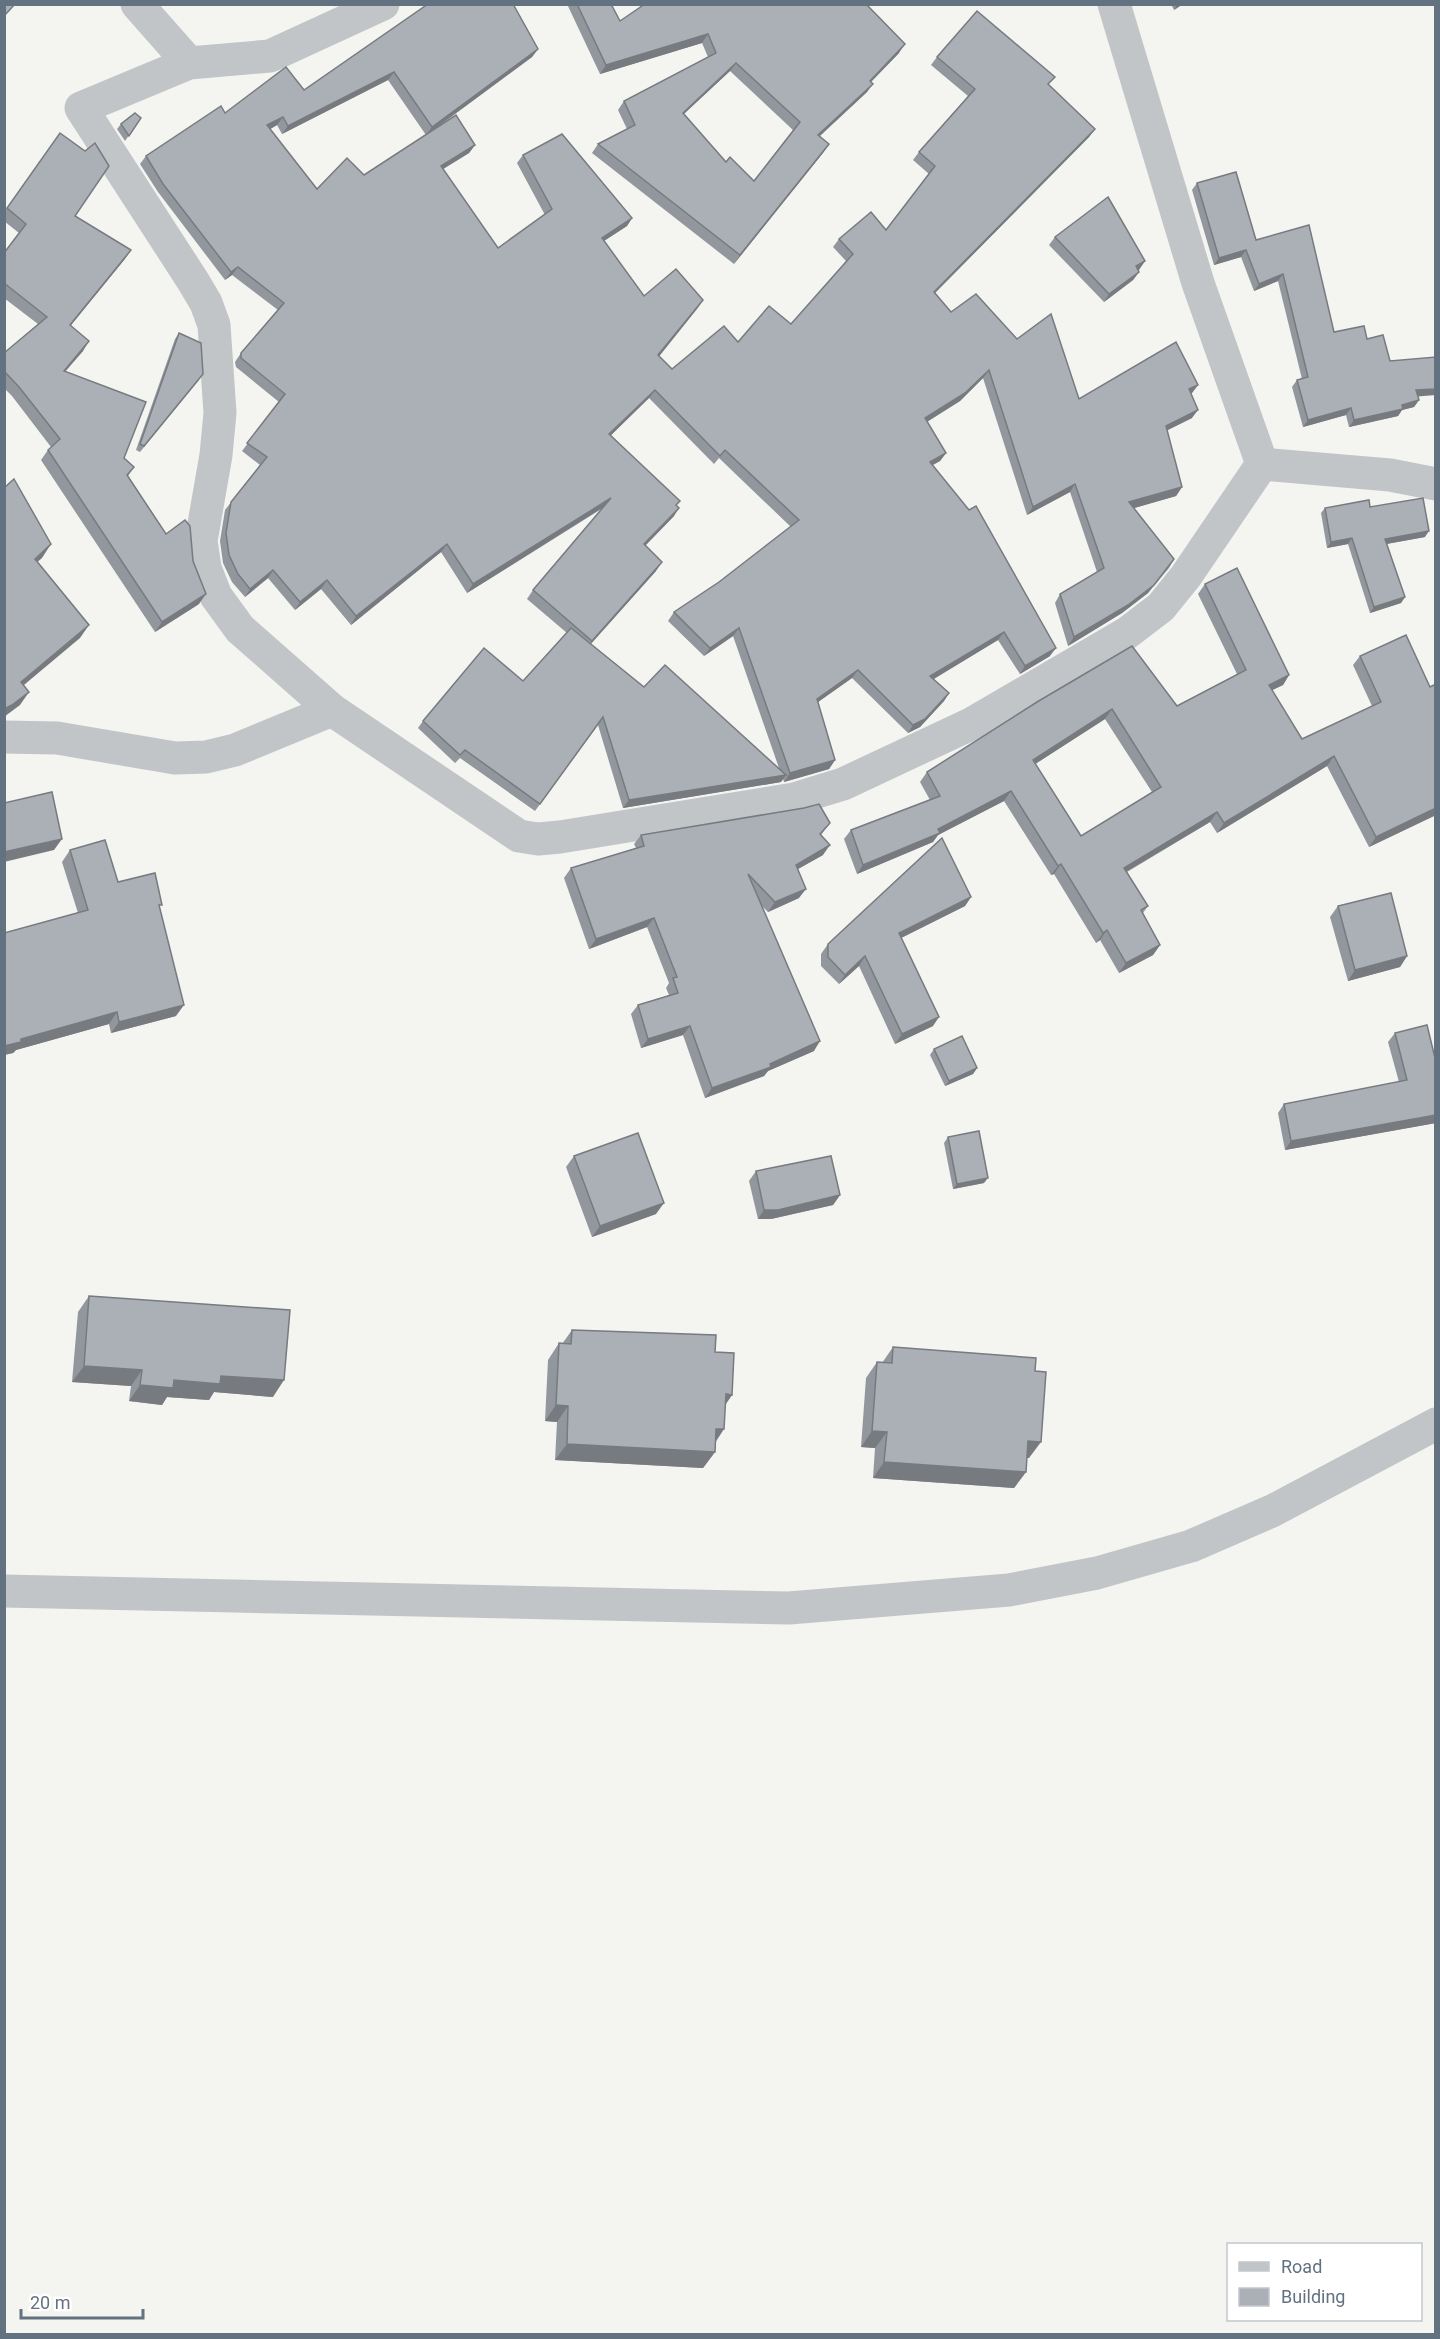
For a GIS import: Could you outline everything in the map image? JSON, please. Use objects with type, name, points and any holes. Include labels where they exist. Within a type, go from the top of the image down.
[{"type":"street","points":[[137,4],[189,63]]},
{"type":"street","points":[[383,4],[270,56],[189,63],[81,108],[193,281],[206,303],[214,325],[220,413],[216,455],[201,541],[206,568],[216,596],[240,629],[332,710],[519,836],[538,839],[794,799],[843,784],[971,724],[1127,633],[1161,607],[1186,576],[1262,464]]},
{"type":"street","points":[[1114,4],[1198,283],[1262,464]]},
{"type":"street","points":[[1262,464],[1390,475],[1436,484]]},
{"type":"street","points":[[4,737],[57,738],[175,758],[206,757],[236,750],[332,710]]},
{"type":"street","points":[[4,1592],[789,1608],[1009,1590],[1097,1573],[1191,1546],[1272,1511],[1436,1424]]},
{"type":"building","points":[[4,4],[15,4],[4,16]]},
{"type":"building","points":[[428,4],[513,4],[538,49],[432,127],[394,72],[288,126],[283,117],[267,125],[317,189],[347,158],[364,175],[456,115],[475,145],[441,166],[498,248],[552,209],[523,155],[562,134],[632,218],[602,238],[644,296],[676,269],[703,300],[658,355],[672,369],[724,326],[738,342],[769,306],[791,324],[853,254],[839,239],[871,212],[886,230],[935,166],[919,152],[975,89],[937,57],[977,11],[1055,77],[1048,84],[1095,129],[934,292],[951,312],[976,294],[1017,339],[1051,314],[1079,399],[1176,342],[1198,385],[1189,389],[1198,410],[1166,426],[1182,487],[1129,502],[1174,559],[1154,585],[1128,605],[1074,637],[1060,594],[1104,568],[1075,484],[1033,507],[989,370],[965,393],[925,418],[946,453],[930,462],[969,510],[976,506],[1056,648],[1025,666],[1004,632],[930,676],[949,693],[925,719],[913,725],[858,670],[817,699],[835,760],[790,773],[739,628],[710,648],[674,612],[719,582],[799,520],[725,450],[720,456],[655,390],[609,434],[680,501],[676,505],[679,508],[644,544],[662,562],[592,641],[533,590],[611,498],[473,584],[447,544],[356,616],[327,580],[300,602],[273,570],[250,589],[238,574],[229,555],[226,533],[231,502],[267,457],[247,443],[285,394],[241,358],[241,353],[284,303],[238,267],[231,272],[163,184],[146,156],[221,106],[225,113],[286,67],[304,90]]},
{"type":"building","points":[[577,4],[611,4],[620,21],[645,4],[866,4],[905,44],[870,81],[873,84],[818,135],[829,144],[740,255],[598,144],[635,125],[624,101],[716,53],[708,34],[606,65]],"holes":[[[736,63],[800,122],[754,181],[730,157],[726,162],[683,113]]]},
{"type":"building","points":[[135,113],[141,118],[129,136],[121,124]]},
{"type":"building","points":[[60,133],[85,151],[95,143],[109,166],[75,216],[131,250],[70,325],[89,341],[64,371],[146,402],[124,458],[134,467],[127,475],[166,534],[185,520],[190,526],[193,561],[206,594],[162,622],[48,450],[60,439],[4,371],[4,353],[47,317],[4,283],[4,253],[26,224],[7,208]]},
{"type":"building","points":[[1236,172],[1256,240],[1309,225],[1334,332],[1364,326],[1367,339],[1383,335],[1390,361],[1436,357],[1436,389],[1416,390],[1419,400],[1402,405],[1403,409],[1354,420],[1351,408],[1308,420],[1297,380],[1308,377],[1283,274],[1259,284],[1246,250],[1219,258],[1197,183]]},
{"type":"building","points":[[1108,197],[1145,261],[1136,266],[1139,272],[1109,294],[1055,237]]},
{"type":"building","points":[[179,333],[201,343],[203,374],[144,446],[140,444]]},
{"type":"building","points":[[14,479],[51,544],[35,559],[89,625],[21,682],[29,692],[4,709],[4,488]]},
{"type":"building","points":[[1423,498],[1429,531],[1385,539],[1405,597],[1374,607],[1352,538],[1331,542],[1325,508],[1369,500],[1370,507]]},
{"type":"building","points":[[1237,568],[1289,675],[1269,685],[1302,739],[1381,702],[1360,656],[1406,635],[1430,687],[1436,684],[1436,808],[1376,837],[1334,756],[1224,823],[1217,812],[1124,868],[1148,906],[1141,910],[1160,945],[1126,963],[1107,930],[1103,933],[1061,864],[1058,866],[1011,791],[938,829],[940,833],[863,865],[851,830],[940,796],[927,772],[1037,702],[1132,646],[1177,706],[1246,670],[1205,584]],"holes":[[[1112,709],[1161,787],[1081,836],[1033,760]]]},
{"type":"building","points":[[571,628],[644,687],[665,665],[786,775],[629,800],[603,717],[540,804],[465,750],[460,755],[423,721],[484,648],[523,681]]},
{"type":"building","points":[[52,792],[62,839],[4,852],[4,803]]},
{"type":"building","points":[[819,804],[830,823],[820,834],[830,845],[796,865],[806,889],[775,902],[748,874],[820,1041],[770,1064],[771,1067],[712,1088],[690,1026],[648,1039],[638,1005],[678,993],[673,978],[677,977],[654,918],[596,939],[571,868],[644,846],[641,835]]},
{"type":"building","points":[[942,838],[971,897],[899,933],[939,1017],[902,1034],[865,956],[845,975],[828,957],[828,944]]},
{"type":"building","points":[[105,840],[118,882],[155,873],[162,905],[159,905],[184,1005],[119,1022],[117,1012],[21,1039],[21,1042],[4,1046],[4,933],[88,910],[70,850]]},
{"type":"building","points":[[1391,893],[1407,956],[1355,970],[1338,906]]},
{"type":"building","points":[[1427,1025],[1436,1062],[1436,1115],[1291,1141],[1284,1104],[1407,1080],[1395,1033]]},
{"type":"building","points":[[962,1036],[977,1068],[949,1081],[934,1049]]},
{"type":"building","points":[[979,1131],[988,1178],[957,1184],[948,1137]]},
{"type":"building","points":[[638,1133],[664,1203],[600,1226],[574,1156]]},
{"type":"building","points":[[831,1156],[840,1195],[778,1210],[764,1210],[756,1171]]},
{"type":"building","points":[[89,1296],[290,1310],[284,1380],[221,1376],[220,1384],[174,1380],[173,1388],[140,1385],[142,1370],[84,1366]]},
{"type":"building","points":[[572,1330],[716,1335],[715,1352],[734,1353],[732,1395],[726,1394],[724,1429],[716,1429],[715,1452],[567,1444],[568,1406],[556,1405],[559,1343],[571,1344]]},
{"type":"building","points":[[893,1347],[1036,1358],[1035,1371],[1046,1372],[1041,1442],[1028,1441],[1026,1472],[884,1462],[887,1432],[872,1431],[877,1362],[892,1363]]}]
